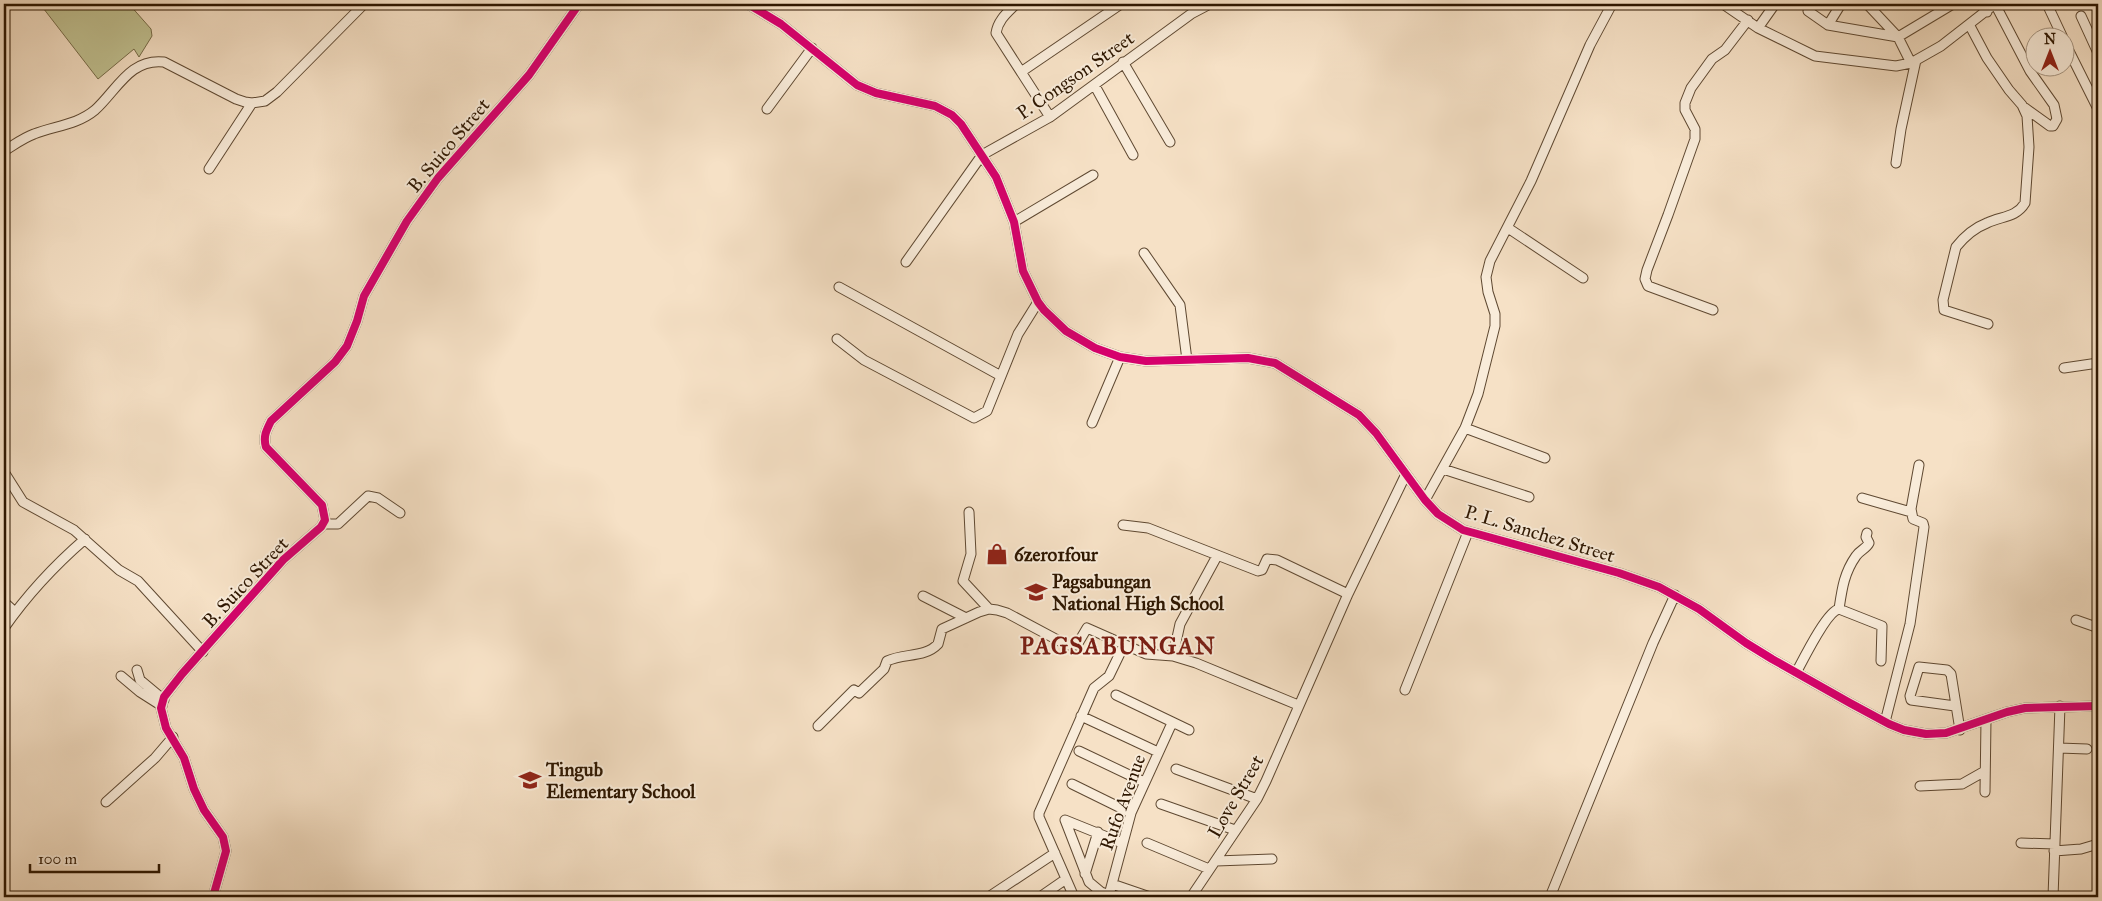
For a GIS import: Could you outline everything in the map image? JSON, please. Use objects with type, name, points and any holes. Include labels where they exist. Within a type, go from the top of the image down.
[{"type":"street","points":[[4,151],[35,133],[66,125],[94,111],[131,72],[138,66],[151,61],[164,62],[236,99],[252,103],[265,101],[277,92],[364,4]]},
{"type":"street","name":"B. Suico Street","points":[[163,703],[182,674],[283,560],[321,528],[323,524],[324,512],[322,505],[266,447],[264,438],[271,422],[329,367],[343,351],[357,321],[364,296],[407,221],[438,178],[529,75],[579,4]]},
{"type":"street","name":"P. L. Sanchez Street","points":[[748,4],[781,24],[848,79],[866,89],[944,109],[961,124],[996,178],[1014,222],[1023,271],[1038,302],[1066,330],[1095,348],[1120,357],[1146,361],[1248,358],[1275,363],[1359,415],[1438,514],[1468,532],[1619,573],[1659,587],[1699,609],[1746,643],[1796,673],[1885,722],[1904,730],[1926,734],[1946,733],[2025,708],[2098,706]]},
{"type":"street","points":[[1016,4],[1002,17],[997,26],[996,33],[1050,117]]},
{"type":"street","points":[[1021,72],[1121,4]]},
{"type":"street","name":"P. Congson Street","points":[[982,155],[1050,117],[1094,86],[1123,62],[1191,14],[1210,4]]},
{"type":"street","points":[[1425,500],[1465,428],[1478,394],[1495,326],[1495,314],[1488,292],[1486,276],[1490,261],[1508,228],[1590,46],[1612,4]]},
{"type":"street","points":[[1723,4],[1758,28],[1815,56],[1896,66],[1913,62],[1941,46],[1970,26],[1995,4],[2030,71],[2054,104],[2057,120],[2053,126],[2050,126],[2025,108],[1998,74],[1970,26]]},
{"type":"street","points":[[1758,28],[1775,4]]},
{"type":"street","points":[[1828,25],[1841,4]]},
{"type":"street","points":[[1867,4],[1898,37],[1913,62],[1896,163]]},
{"type":"street","points":[[1932,4],[1940,12]]},
{"type":"street","points":[[1808,11],[1828,25],[1898,37],[1953,4]]},
{"type":"street","points":[[1980,4],[1987,12]]},
{"type":"street","points":[[2047,4],[2059,28]]},
{"type":"street","points":[[2082,16],[2097,49]]},
{"type":"street","points":[[1713,310],[1648,286],[1645,279],[1646,270],[1695,139],[1694,129],[1684,110],[1688,96],[1702,71],[1712,59],[1725,50],[1748,20]]},
{"type":"street","points":[[767,109],[812,48]]},
{"type":"street","points":[[2074,60],[2098,109]]},
{"type":"street","points":[[1123,62],[1170,142]]},
{"type":"street","points":[[1094,86],[1133,155]]},
{"type":"street","points":[[209,169],[252,103]]},
{"type":"street","points":[[1988,324],[1944,310],[1943,300],[1956,247],[1961,240],[1984,224],[2013,215],[2021,210],[2025,203],[2029,125],[2025,108]]},
{"type":"street","points":[[906,262],[982,155]]},
{"type":"street","points":[[1014,222],[1093,175]]},
{"type":"street","points":[[1508,228],[1583,278]]},
{"type":"street","points":[[1144,253],[1179,303],[1187,360]]},
{"type":"street","points":[[839,287],[1001,376]]},
{"type":"street","points":[[837,339],[864,360],[974,418],[987,411],[1018,334],[1038,302]]},
{"type":"street","points":[[1092,424],[1120,357]]},
{"type":"street","points":[[2064,368],[2098,363]]},
{"type":"street","points":[[1465,428],[1545,458]]},
{"type":"street","points":[[1885,722],[1910,624],[1924,527],[1923,523],[1913,519],[1911,512],[1919,465]]},
{"type":"street","points":[[1443,469],[1529,496]]},
{"type":"street","points":[[4,472],[23,502],[74,530],[119,570],[138,581],[203,652]]},
{"type":"street","name":"Love Street","points":[[1191,897],[1257,799],[1348,594],[1406,474]]},
{"type":"street","points":[[323,524],[338,524],[368,496],[378,498],[400,513]]},
{"type":"street","points":[[1862,498],[1911,512]]},
{"type":"street","points":[[969,512],[971,554],[963,581],[989,609]]},
{"type":"street","points":[[1123,525],[1148,528],[1259,572],[1262,570],[1267,559],[1278,560],[1348,594]]},
{"type":"street","points":[[1404,690],[1468,532]]},
{"type":"street","points":[[1839,608],[1844,577],[1857,555],[1869,543],[1866,537],[1867,533]]},
{"type":"street","points":[[4,628],[15,612],[64,557],[85,539]]},
{"type":"street","points":[[1173,656],[1180,624],[1217,556]]},
{"type":"street","points":[[1550,897],[1653,643],[1675,595]]},
{"type":"street","points":[[923,596],[966,618]]},
{"type":"street","points":[[4,602],[15,612]]},
{"type":"street","points":[[1796,673],[1810,646],[1832,612],[1839,608],[1882,626],[1881,661]]},
{"type":"street","points":[[818,726],[854,690],[859,693],[884,669],[887,661],[895,657],[926,653],[938,644],[942,629],[989,609],[1007,613],[1067,646],[1077,646],[1087,628],[1146,654],[1173,656],[1196,663],[1298,705]]},
{"type":"street","points":[[2076,620],[2096,627],[2098,633]]},
{"type":"street","points":[[1074,897],[1039,817],[1039,813],[1094,688],[1109,676],[1124,645]]},
{"type":"street","points":[[1955,706],[1912,700],[1910,696],[1919,667],[1947,670],[1951,674],[1960,730]]},
{"type":"street","points":[[137,670],[140,680],[163,703],[166,728],[184,758],[194,789],[204,810],[226,844],[226,851],[213,897]]},
{"type":"street","points":[[121,676],[140,692],[163,703]]},
{"type":"street","points":[[1116,696],[1189,730]]},
{"type":"street","points":[[2052,897],[2060,706]]},
{"type":"street","points":[[1081,716],[1158,752]]},
{"type":"street","points":[[1985,792],[1986,720]]},
{"type":"street","name":"Rufo Avenue","points":[[1084,874],[1093,886],[1109,895],[1131,813],[1172,723]]},
{"type":"street","points":[[106,802],[154,758],[173,737]]},
{"type":"street","points":[[2058,748],[2087,749]]},
{"type":"street","points":[[1079,751],[1144,782]]},
{"type":"street","points":[[1176,769],[1257,799]]},
{"type":"street","points":[[1920,786],[1962,784],[1985,771]]},
{"type":"street","points":[[1072,784],[1131,813]]},
{"type":"street","points":[[1161,804],[1235,830]]},
{"type":"street","points":[[1084,874],[1065,821],[1066,819],[1122,843]]},
{"type":"street","points":[[1084,874],[1098,832]]},
{"type":"street","points":[[1147,843],[1209,869]]},
{"type":"street","points":[[2021,843],[2054,848],[2081,849],[2098,844]]},
{"type":"street","points":[[990,896],[1055,852]]},
{"type":"street","points":[[1216,861],[1272,860]]},
{"type":"street","points":[[1040,897],[1066,879]]},
{"type":"street","points":[[1112,884],[1150,897]]},
{"type":"green space","points":[[40,4],[129,4],[151,29],[152,36],[139,57],[134,49],[98,79]]},
{"type":"cycle path","points":[[213,897],[226,851],[223,837],[204,810],[194,789],[184,758],[166,728],[161,708],[164,697],[182,674],[283,560],[321,527],[325,520],[322,505],[266,447],[265,437],[268,428],[271,421],[335,362],[347,346],[364,296],[407,221],[438,178],[529,75],[579,4]]},
{"type":"cycle path","points":[[748,4],[781,24],[857,85],[876,93],[935,106],[952,115],[961,124],[996,177],[1014,222],[1023,271],[1038,302],[1066,331],[1095,348],[1120,357],[1146,361],[1248,358],[1275,363],[1359,415],[1376,433],[1425,500],[1438,514],[1463,530],[1619,573],[1659,587],[1699,609],[1772,659],[1889,724],[1904,730],[1926,734],[1946,733],[2007,712],[2025,708],[2098,706]]},
{"type":"place","name":"6zero1four","points":[[997,554]]},
{"type":"place","name":"Pagsabungan National High School","points":[[1036,592]]},
{"type":"place","name":"Tingub Elementary School","points":[[530,780]]},
{"type":"district","name":"PAGSABUNGAN","points":[[1118,646]]}]
